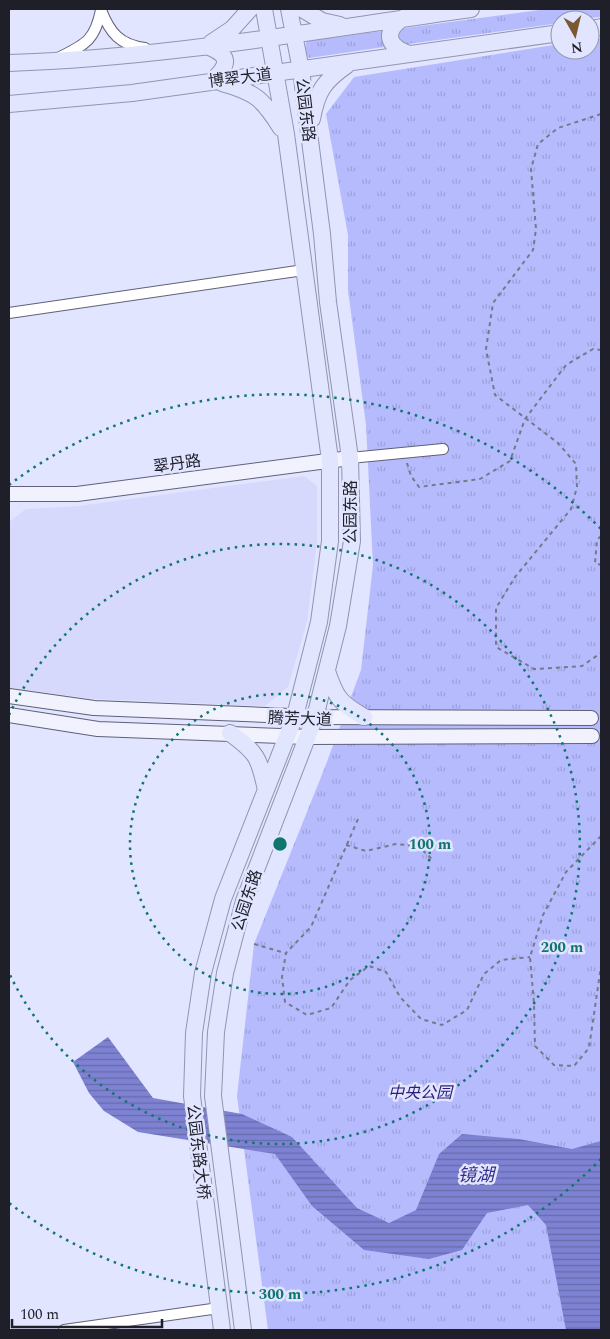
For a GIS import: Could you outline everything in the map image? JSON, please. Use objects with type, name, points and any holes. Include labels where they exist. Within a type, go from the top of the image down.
[{"type":"main road","points":[[207,46],[232,29],[250,9]]},
{"type":"main road","name":"公园东路","points":[[203,973],[223,899],[295,716],[319,622],[330,541],[330,460],[286,134],[264,9]]},
{"type":"main road","name":"公园东路","points":[[225,973],[244,902],[315,717],[338,626],[352,541],[350,458],[328,302],[322,234],[309,136],[289,9]]},
{"type":"main road","points":[[302,9],[322,21],[348,26]]},
{"type":"main road","points":[[9,63],[51,62],[207,46],[471,9]]},
{"type":"main road","points":[[403,18],[394,24],[390,34],[391,42],[397,50],[408,54]]},
{"type":"main road","name":"博翠大道","points":[[9,104],[132,93],[213,80],[300,70],[550,34]]},
{"type":"main road","points":[[207,46],[220,51],[225,56],[226,64],[213,80],[246,89],[267,105],[286,134]]},
{"type":"main road","points":[[309,136],[316,97],[330,77],[353,62]]},
{"type":"main road","name":"翠丹路","points":[[9,494],[77,494],[350,458]]},
{"type":"main road","points":[[327,671],[335,695],[344,706],[364,717]]},
{"type":"main road","name":"腾芳大道","points":[[9,696],[94,708],[315,717],[591,718]]},
{"type":"main road","name":"腾芳大道","points":[[9,715],[98,729],[307,737],[592,736]]},
{"type":"main road","points":[[230,733],[251,748],[260,761],[266,790]]},
{"type":"main road","name":"公园东路大桥","points":[[203,973],[194,1033],[192,1096],[222,1330]]},
{"type":"main road","name":"公园东路大桥","points":[[225,973],[216,1032],[213,1096],[243,1330]]},
{"type":"street","points":[[101,10],[107,25],[118,39],[138,47],[164,51]]},
{"type":"street","points":[[51,62],[88,42],[97,27],[101,10]]},
{"type":"street","points":[[9,313],[304,270]]},
{"type":"street","points":[[350,458],[443,449]]},
{"type":"street","points":[[64,1330],[219,1308]]},
{"type":"path","points":[[601,114],[558,128],[538,144],[531,169],[536,229],[533,250],[493,303],[486,349],[495,395],[558,443],[576,464],[577,487],[571,509],[515,577],[496,608],[496,647],[534,669],[582,666],[601,653]]},
{"type":"path","points":[[407,461],[411,476],[420,487],[480,479],[510,461],[525,419],[566,365],[593,349],[601,350]]},
{"type":"path","points":[[601,536],[597,540],[595,563],[601,565]]},
{"type":"path","points":[[358,819],[311,927],[286,953],[282,977],[285,1002],[308,1015],[331,1008],[350,980],[369,966],[386,972],[400,996],[421,1019],[442,1025],[467,1010],[484,974],[501,960],[530,957]]},
{"type":"path","points":[[601,836],[566,872],[543,915],[530,957],[535,1046],[554,1065],[574,1066],[590,1048],[601,966]]},
{"type":"path","points":[[346,845],[366,851],[396,844],[418,846],[432,859]]},
{"type":"path","points":[[254,944],[286,953]]},
{"type":"shaded area","points":[[304,476],[317,486],[317,542],[307,622],[288,687],[265,706],[94,699],[9,688],[9,522],[26,509],[78,506]]},
{"type":"green space","points":[[547,9],[601,9],[600,17],[600,10],[550,10],[550,24],[401,45],[395,41],[398,29]]},
{"type":"green space","points":[[382,31],[386,44],[384,47],[309,58],[306,52],[305,45],[307,41]]},
{"type":"green space","name":"中央公园","points":[[600,38],[601,1330],[268,1330],[237,1096],[254,944],[325,767],[361,670],[373,565],[366,425],[348,290],[348,235],[326,114],[354,77],[550,46],[550,60],[600,60]]},
{"type":"water","name":"镜湖","points":[[108,1037],[153,1098],[242,1114],[292,1137],[357,1208],[389,1223],[416,1210],[439,1154],[462,1134],[519,1139],[572,1149],[601,1141],[601,1330],[566,1330],[546,1225],[528,1205],[487,1213],[462,1250],[429,1259],[364,1250],[312,1206],[275,1154],[138,1132],[104,1111],[89,1093],[73,1062]]}]
